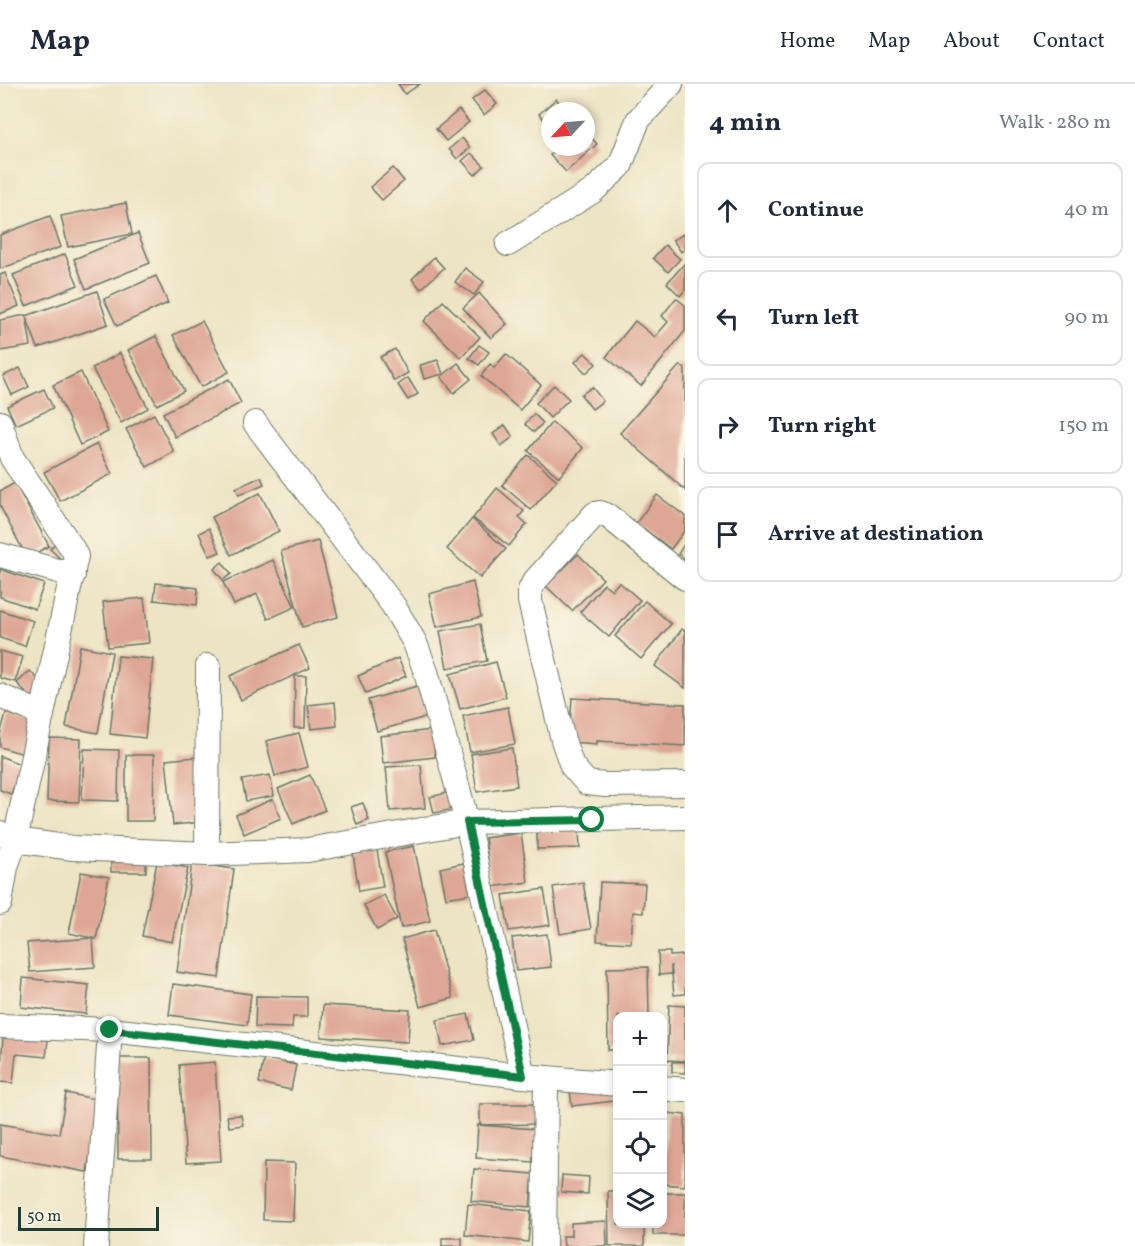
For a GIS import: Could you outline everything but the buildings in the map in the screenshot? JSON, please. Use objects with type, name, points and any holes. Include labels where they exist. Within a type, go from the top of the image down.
[{"type":"street","points":[[508,244],[592,191],[620,166],[638,120],[671,84]]},
{"type":"street","points":[[0,423],[6,457],[76,556],[42,714],[7,837],[6,867],[0,903]]},
{"type":"street","points":[[255,423],[393,605],[415,643],[426,672],[534,1077],[544,1246]]},
{"type":"street","points":[[685,578],[608,516],[600,513],[595,514],[534,582],[530,590],[530,601],[563,740],[573,766],[587,783],[605,785],[685,784]]},
{"type":"street","points":[[0,555],[73,575]]},
{"type":"street","points":[[207,854],[208,666]]},
{"type":"street","points":[[0,696],[42,714]]},
{"type":"street","points":[[7,837],[73,849],[207,854],[309,850],[467,822],[685,818]]},
{"type":"street","points":[[0,1026],[110,1030],[534,1077],[613,1084]]},
{"type":"street","points":[[96,1246],[110,1030]]},
{"type":"street","points":[[667,1088],[685,1090]]},
{"type":"route","points":[[110,1030],[523,1076],[467,822],[592,820]]}]
